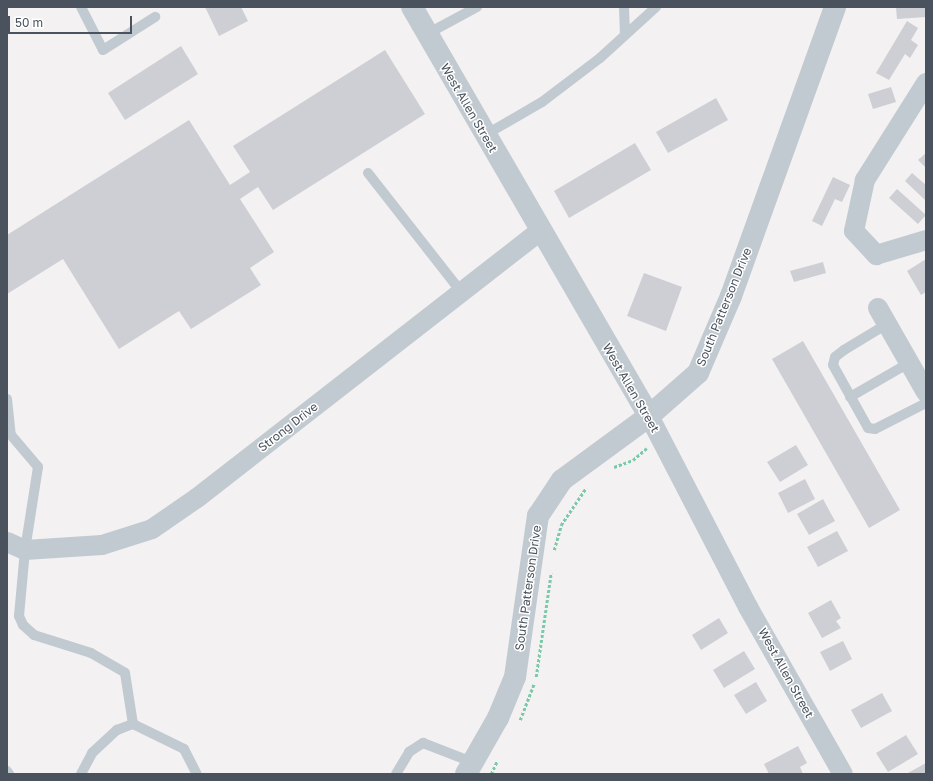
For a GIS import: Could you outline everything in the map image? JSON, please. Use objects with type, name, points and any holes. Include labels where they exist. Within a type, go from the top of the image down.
[{"type":"street","name":"West Allen Street","points":[[412,7],[540,232],[648,416],[748,607],[843,774]]},
{"type":"street","name":"South Patterson Drive","points":[[469,768],[498,718],[515,678],[538,516],[562,480],[648,416],[698,373],[731,296],[835,7]]},
{"type":"street","points":[[926,83],[865,180],[854,231],[876,255],[926,240]]},
{"type":"street","name":"Strong Drive","points":[[16,546],[102,545],[152,529],[197,498],[540,232]]},
{"type":"street","points":[[882,316],[926,392]]},
{"type":"lane","points":[[81,7],[103,50],[154,17]]},
{"type":"lane","points":[[427,34],[477,7]]},
{"type":"lane","points":[[624,7],[625,34]]},
{"type":"lane","points":[[485,135],[542,102],[656,7]]},
{"type":"lane","points":[[368,173],[462,293]]},
{"type":"lane","points":[[882,316],[835,357],[833,365],[868,428],[875,429],[926,403]]},
{"type":"lane","points":[[850,397],[909,363]]},
{"type":"lane","points":[[7,399],[12,435],[38,468],[16,546],[19,616],[23,625],[34,635],[91,653],[126,673],[133,724]]},
{"type":"lane","points":[[81,774],[92,753],[117,730],[133,724],[184,749],[197,774]]},
{"type":"lane","points":[[396,774],[409,752],[423,743],[469,768]]},
{"type":"path","points":[[609,471],[661,441]]},
{"type":"path","points":[[553,553],[561,525],[575,500],[591,482]]},
{"type":"path","points":[[518,722],[535,681],[552,567]]},
{"type":"path","points":[[491,774],[501,754]]},
{"type":"building","points":[[205,7],[241,7],[248,21],[219,36]]},
{"type":"building","points":[[926,7],[926,17],[897,19],[896,8]]},
{"type":"building","points":[[907,21],[918,28],[911,40],[918,45],[910,58],[905,54],[889,80],[876,73]]},
{"type":"building","points":[[181,46],[198,74],[125,120],[108,93]]},
{"type":"building","points":[[385,50],[425,114],[273,210],[258,187],[240,199],[274,252],[250,268],[261,285],[191,329],[179,311],[119,349],[63,259],[7,294],[7,235],[189,120],[230,185],[250,172],[233,146]]},
{"type":"building","points":[[891,87],[896,102],[873,109],[868,94]]},
{"type":"building","points":[[716,98],[728,120],[668,153],[656,132]]},
{"type":"building","points":[[635,143],[651,170],[569,218],[554,191]]},
{"type":"building","points":[[926,153],[926,168],[918,160]]},
{"type":"building","points":[[912,173],[926,185],[926,201],[905,181]]},
{"type":"building","points":[[833,177],[850,185],[842,202],[835,199],[822,226],[812,221]]},
{"type":"building","points":[[897,189],[926,215],[918,224],[889,198]]},
{"type":"building","points":[[926,259],[926,292],[921,295],[907,271]]},
{"type":"building","points":[[823,262],[826,273],[794,282],[790,271]]},
{"type":"building","points":[[644,273],[682,287],[666,331],[627,316]]},
{"type":"building","points":[[803,341],[900,510],[869,528],[772,359]]},
{"type":"building","points":[[796,445],[808,465],[780,482],[767,462]]},
{"type":"building","points":[[805,479],[815,499],[788,513],[778,493]]},
{"type":"building","points":[[823,499],[835,521],[809,535],[797,514]]},
{"type":"building","points":[[837,531],[848,551],[818,567],[807,547]]},
{"type":"building","points":[[831,600],[841,618],[836,621],[841,628],[822,638],[808,613]]},
{"type":"building","points":[[719,618],[728,633],[701,650],[692,635]]},
{"type":"building","points":[[843,641],[852,659],[830,671],[820,652]]},
{"type":"building","points":[[744,651],[755,669],[724,688],[713,670]]},
{"type":"building","points":[[756,682],[767,701],[746,714],[734,695]]},
{"type":"building","points":[[882,693],[892,711],[861,728],[851,710]]},
{"type":"building","points":[[906,735],[918,754],[888,772],[876,753]]},
{"type":"building","points":[[798,746],[807,763],[800,767],[803,774],[769,774],[764,764]]},
{"type":"building","points":[[926,763],[926,774],[906,774]]}]
